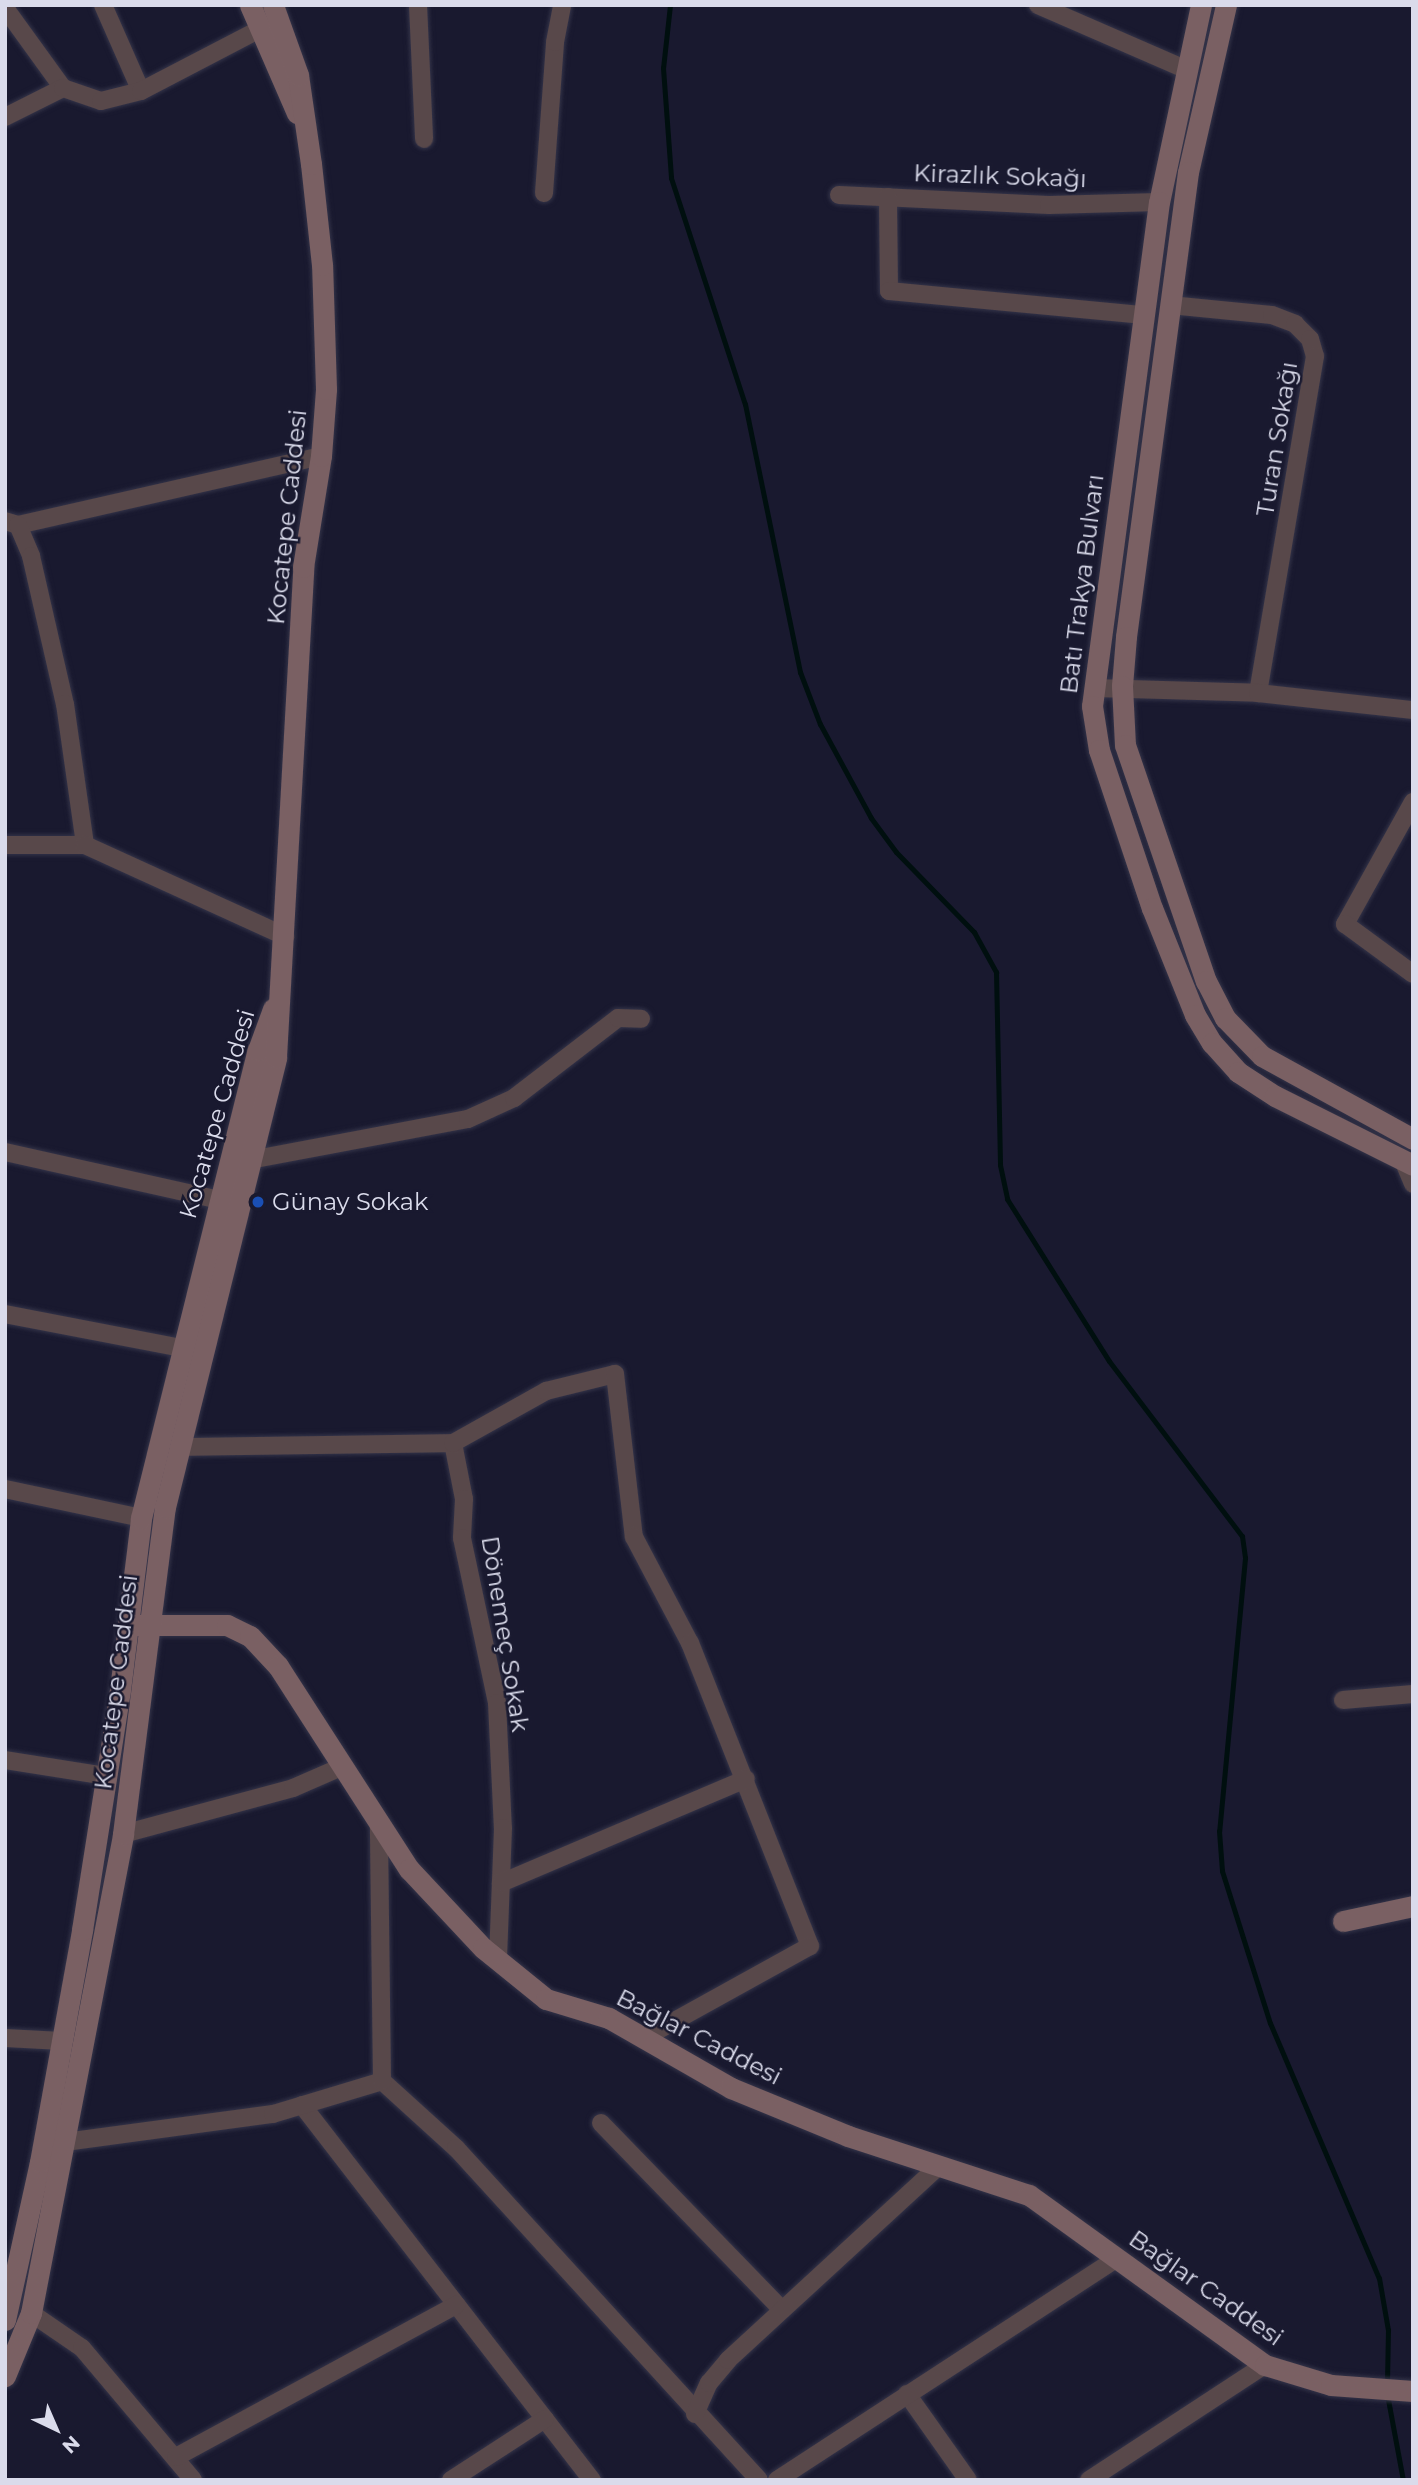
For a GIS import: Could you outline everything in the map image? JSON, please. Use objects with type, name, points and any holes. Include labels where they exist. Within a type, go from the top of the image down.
[{"type":"main road","name":"Kocatepe Caddesi","points":[[5,2376],[31,2313],[123,1834],[153,1624],[160,1531],[276,1057],[285,936],[303,567],[321,456],[326,388],[322,265],[298,75],[271,19],[250,5]]},
{"type":"main road","name":"Batı Trakya Bulvarı","points":[[1202,5],[1185,69],[1159,202],[1091,706],[1103,763],[1152,908],[1195,1015],[1212,1043],[1238,1072],[1275,1096],[1408,1163]]},
{"type":"main road","name":"Batı Trakya Bulvarı","points":[[1226,5],[1188,172],[1122,686],[1125,746],[1206,981],[1225,1018],[1262,1056],[1413,1139]]},
{"type":"main road","name":"Kocatepe Caddesi","points":[[5,2320],[62,2041],[129,1625],[141,1518],[258,1050],[279,994]]},
{"type":"main road","name":"Bağlar Caddesi","points":[[129,1625],[227,1625],[250,1636],[278,1666],[409,1868],[498,1960],[546,1999],[609,2018],[731,2088],[848,2136],[1029,2195],[1265,2365],[1352,2388],[1413,2391]]},
{"type":"main road","points":[[1343,1921],[1413,1906]]},
{"type":"street","points":[[103,5],[141,91]]},
{"type":"street","points":[[418,5],[424,139]]},
{"type":"street","points":[[544,194],[555,42],[562,5]]},
{"type":"street","points":[[1038,5],[1185,69]]},
{"type":"street","points":[[5,8],[63,88],[101,101],[141,91],[271,19]]},
{"type":"street","points":[[5,117],[63,88]]},
{"type":"street","name":"Kirazlık Sokağı","points":[[839,195],[1049,205],[1159,202]]},
{"type":"street","points":[[888,197],[889,291],[1144,315]]},
{"type":"street","name":"Turan Sokağı","points":[[1170,305],[1272,315],[1295,324],[1310,339],[1315,356],[1258,693]]},
{"type":"street","points":[[85,845],[65,704],[31,556],[12,523],[321,456]]},
{"type":"street","points":[[1094,688],[1122,686],[1258,693],[1413,710]]},
{"type":"street","points":[[1413,802],[1345,924],[1413,974]]},
{"type":"street","points":[[5,845],[85,845],[285,936]]},
{"type":"street","points":[[250,1160],[467,1119],[514,1098],[618,1018],[641,1019]]},
{"type":"street","points":[[5,1152],[220,1200]]},
{"type":"street","points":[[1408,1163],[1413,1184]]},
{"type":"street","points":[[5,1314],[182,1348]]},
{"type":"street","points":[[180,1447],[453,1443],[546,1391],[615,1374],[634,1537],[690,1643],[810,1946],[644,2038]]},
{"type":"street","name":"Dönemeç Sokak","points":[[453,1443],[464,1499],[462,1538],[497,1703],[503,1828],[498,1960]]},
{"type":"street","points":[[5,1489],[141,1518]]},
{"type":"street","points":[[1343,1700],[1413,1694]]},
{"type":"street","points":[[5,1760],[106,1776]]},
{"type":"street","points":[[123,1834],[293,1788],[341,1767]]},
{"type":"street","points":[[501,1882],[746,1779]]},
{"type":"street","points":[[379,1825],[382,2081],[457,2148],[695,2413],[759,2480]]},
{"type":"street","points":[[5,2038],[62,2041]]},
{"type":"street","points":[[65,2142],[274,2114],[382,2081]]},
{"type":"street","points":[[302,2105],[592,2480]]},
{"type":"street","points":[[601,2123],[782,2310]]},
{"type":"street","points":[[695,2413],[709,2383],[728,2360],[939,2166]]},
{"type":"street","points":[[777,2480],[1116,2259]]},
{"type":"street","points":[[176,2457],[456,2305]]},
{"type":"street","points":[[31,2313],[82,2348],[193,2480]]},
{"type":"street","points":[[1089,2480],[1265,2365]]},
{"type":"street","points":[[907,2394],[968,2480]]},
{"type":"street","points":[[450,2480],[545,2419]]},
{"type":"waterway","points":[[670,5],[663,68],[671,178],[745,404],[800,672],[820,724],[871,818],[896,852],[974,932],[996,972],[1000,1165],[1007,1199],[1109,1361],[1242,1536],[1245,1558],[1219,1831],[1222,1871],[1270,2023],[1379,2278],[1388,2330],[1387,2384]]},
{"type":"waterway","points":[[1387,2394],[1403,2480]]},
{"type":"place","name":"Günay Sokak","points":[[258,1202]]}]
